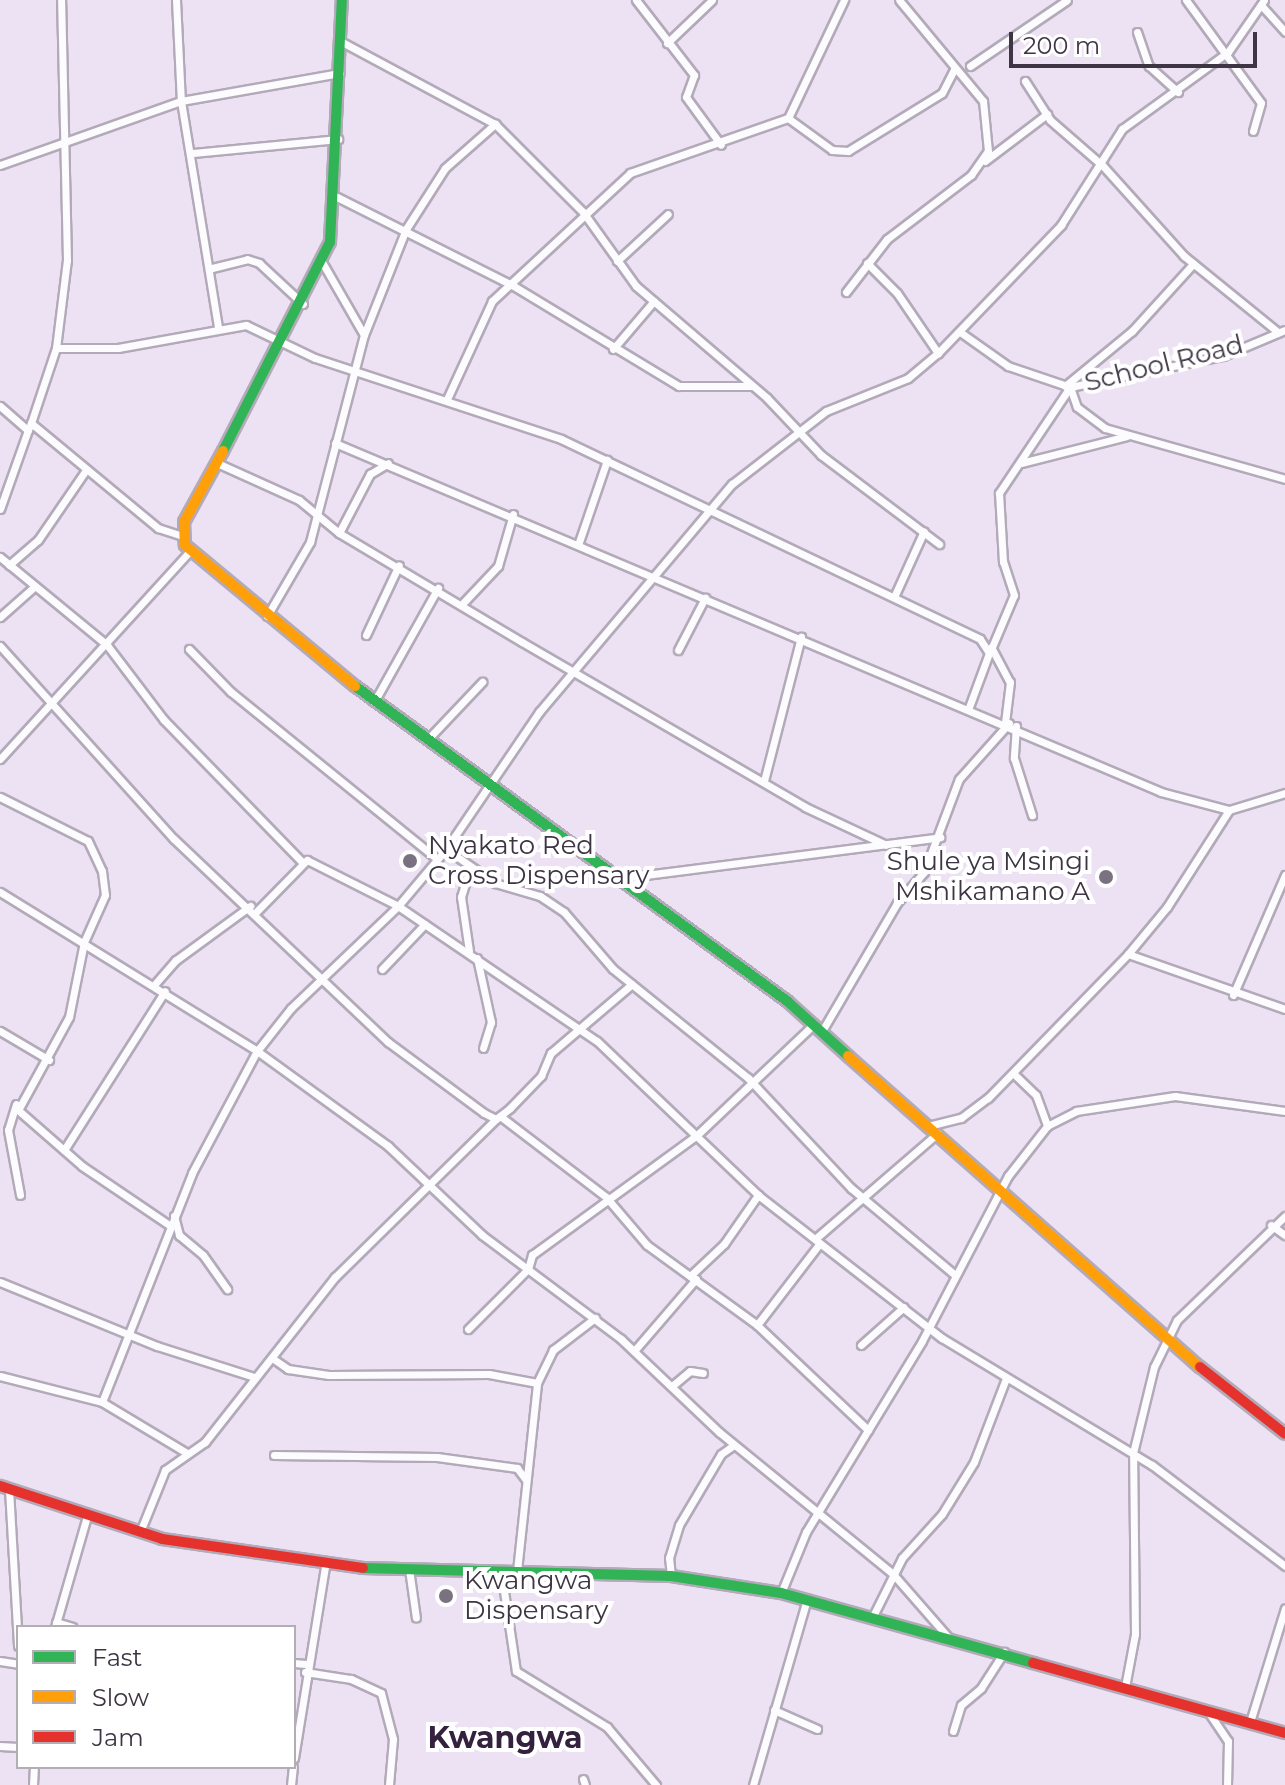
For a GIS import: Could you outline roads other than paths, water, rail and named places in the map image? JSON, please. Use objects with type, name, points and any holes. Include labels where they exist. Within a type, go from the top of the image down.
[{"type":"street","points":[[0,509],[56,348],[69,221],[62,138],[61,0]]},
{"type":"street","points":[[176,0],[181,101],[212,268],[218,328]]},
{"type":"street","points":[[182,536],[217,463],[283,344],[322,262],[337,197],[342,0]]},
{"type":"street","points":[[636,0],[694,75],[688,101],[721,145]]},
{"type":"street","points":[[667,43],[712,0]]},
{"type":"street","points":[[447,399],[484,315],[583,212],[640,167],[721,145],[788,118],[844,0]]},
{"type":"street","points":[[899,0],[986,109],[985,161]]},
{"type":"street","points":[[1051,0],[1055,9]]},
{"type":"street","points":[[970,66],[1067,0]]},
{"type":"street","points":[[1186,0],[1228,52],[1261,105],[1253,131]]},
{"type":"street","points":[[102,1402],[169,1225],[257,1051],[324,978],[398,906],[446,849],[487,784],[652,573],[709,509],[799,429],[856,397],[908,378],[938,353],[1043,248],[1103,166],[1122,129],[1178,92],[1228,52],[1262,3],[1285,32]]},
{"type":"street","points":[[1137,32],[1149,66],[1178,92]]},
{"type":"street","points":[[342,42],[495,124],[583,212],[617,261],[654,301],[753,386],[834,466],[939,544]]},
{"type":"street","points":[[788,118],[832,150],[848,151],[942,93],[955,68]]},
{"type":"street","points":[[0,165],[62,138],[181,101],[340,73]]},
{"type":"street","points":[[1025,81],[1047,114],[1103,166],[1193,264],[1282,331]]},
{"type":"street","points":[[846,292],[887,239],[1047,114]]},
{"type":"street","points":[[266,618],[310,542],[364,335],[406,229],[445,168],[495,124]]},
{"type":"street","points":[[193,153],[338,139]]},
{"type":"street","points":[[337,197],[406,229],[512,285],[613,349],[684,388],[753,386]]},
{"type":"street","points":[[617,261],[668,214]]},
{"type":"street","points":[[212,268],[247,259],[259,263],[303,304]]},
{"type":"street","points":[[322,262],[364,335]]},
{"type":"street","points":[[867,263],[897,293],[938,353]]},
{"type":"street","points":[[969,707],[990,646],[1014,595],[1003,562],[1005,515],[998,498],[1067,386],[1132,331],[1193,264]]},
{"type":"street","points":[[613,349],[654,301]]},
{"type":"street","points":[[56,348],[118,348],[218,328],[257,327],[283,344],[354,371],[447,399],[607,460],[894,597],[990,646],[1010,682],[1014,758],[1032,815]]},
{"type":"street","name":"School Road","points":[[960,332],[1008,366],[1067,386],[1223,356],[1282,331]]},
{"type":"street","points":[[1067,386],[1089,418],[1128,435],[1285,479]]},
{"type":"street","points":[[0,406],[30,426],[158,528],[182,536],[190,551],[266,618],[374,702],[622,878],[818,1027],[936,1128],[1001,1192],[1167,1337],[1285,1434]]},
{"type":"street","points":[[1021,463],[1128,435]]},
{"type":"street","points":[[335,443],[513,514],[705,598],[1010,723],[1161,792],[1229,810],[1285,793]]},
{"type":"street","points":[[579,542],[607,460]]},
{"type":"street","points":[[217,463],[316,512],[339,533],[438,588],[574,672],[764,781],[886,845]]},
{"type":"street","points":[[339,533],[370,474],[388,463]]},
{"type":"street","points":[[9,565],[38,540],[86,470]]},
{"type":"street","points":[[463,603],[498,566],[513,514]]},
{"type":"street","points":[[894,597],[924,531]]},
{"type":"street","points":[[0,759],[190,551]]},
{"type":"street","points":[[0,557],[107,645],[164,720],[302,862]]},
{"type":"street","points":[[366,635],[399,565]]},
{"type":"street","points":[[0,617],[34,587]]},
{"type":"street","points":[[374,702],[438,588]]},
{"type":"street","points":[[678,650],[705,598]]},
{"type":"street","points":[[764,781],[801,637]]},
{"type":"street","points":[[0,646],[174,839],[253,909],[415,1066],[498,1117],[606,1197],[647,1245],[757,1325],[868,1430]]},
{"type":"street","points":[[189,649],[231,692],[437,859]]},
{"type":"street","points":[[428,739],[482,682]]},
{"type":"street","points":[[468,1329],[528,1269],[532,1255],[606,1197],[696,1136],[818,1027],[941,837],[959,779],[1010,723]]},
{"type":"street","points":[[0,797],[91,845],[105,895],[84,942],[69,1017],[49,1060],[17,1102],[8,1130],[20,1195]]},
{"type":"street","points":[[757,1325],[817,1241],[860,1195],[936,1128],[969,1113],[1014,1074],[1128,954],[1167,907],[1229,810]]},
{"type":"street","points":[[622,878],[941,837]]},
{"type":"street","points":[[446,849],[470,867],[556,905],[632,984],[754,1084],[860,1195],[955,1275]]},
{"type":"street","points":[[154,985],[176,960],[253,909],[302,862],[315,862],[398,906],[469,951],[576,1030],[597,1041],[758,1195],[817,1241],[929,1326],[1006,1378],[1133,1453],[1285,1566]]},
{"type":"street","points":[[469,951],[461,897],[470,867]]},
{"type":"street","points":[[1233,995],[1285,875]]},
{"type":"street","points":[[0,892],[165,991],[257,1051],[388,1146],[426,1183],[528,1269],[634,1351],[734,1445],[816,1516],[893,1574],[948,1637]]},
{"type":"street","points":[[382,969],[425,924]]},
{"type":"street","points":[[1128,954],[1233,995],[1285,1009]]},
{"type":"street","points":[[477,957],[491,1022],[483,1048]]},
{"type":"street","points":[[140,1532],[157,1483],[221,1424],[254,1377],[275,1360],[335,1277],[426,1183],[498,1117],[576,1030],[632,984]]},
{"type":"street","points":[[64,1150],[165,991]]},
{"type":"street","points":[[0,1031],[49,1060]]},
{"type":"street","points":[[1014,1074],[1036,1095],[1047,1126]]},
{"type":"street","points":[[781,1593],[816,1516],[929,1326],[1001,1192],[1047,1126],[1076,1111],[1175,1096],[1285,1111]]},
{"type":"street","points":[[17,1102],[24,1120],[169,1225]]},
{"type":"street","points":[[634,1351],[724,1244],[758,1195]]},
{"type":"street","points":[[174,1216],[179,1235],[203,1255],[227,1289]]},
{"type":"street","points":[[1125,1687],[1135,1634],[1133,1453],[1167,1337],[1271,1225],[1285,1216]]},
{"type":"street","points":[[1271,1225],[1285,1235]]},
{"type":"street","points":[[0,1282],[131,1331],[157,1346],[254,1377]]},
{"type":"street","points":[[861,1345],[904,1307]]},
{"type":"street","points":[[517,1571],[537,1383],[553,1350],[595,1318]]},
{"type":"street","points":[[275,1360],[288,1369],[329,1375],[489,1374],[537,1383]]},
{"type":"street","points":[[672,1386],[690,1371],[703,1373]]},
{"type":"street","points":[[0,1376],[102,1402],[187,1453]]},
{"type":"street","points":[[873,1616],[893,1574],[974,1462],[1006,1378]]},
{"type":"street","points":[[671,1576],[669,1558],[679,1525],[721,1454],[734,1445]]},
{"type":"street","points":[[274,1455],[437,1457],[517,1468],[526,1480]]},
{"type":"street","points":[[16,1625],[4,1487],[140,1532],[325,1567],[671,1576],[781,1593],[1004,1652],[1285,1733]]},
{"type":"street","points":[[56,1625],[87,1516]]},
{"type":"street","points":[[296,1743],[325,1567]]},
{"type":"street","points":[[409,1569],[416,1618]]},
{"type":"street","points":[[501,1571],[515,1671],[607,1727],[656,1785]]},
{"type":"street","points":[[753,1785],[807,1599]]},
{"type":"street","points":[[1250,1722],[1285,1608]]},
{"type":"street","points":[[953,1731],[961,1705],[981,1688],[1004,1652]]},
{"type":"street","points":[[296,1664],[351,1679],[381,1693],[393,1739],[389,1785]]},
{"type":"street","points":[[774,1710],[817,1729]]},
{"type":"street","points":[[1206,1710],[1228,1741],[1227,1785]]},
{"type":"place","name":"Nyakato Red Cross Dispensary","points":[[410,861]]},
{"type":"place","name":"Shule ya Msingi Mshikamano A","points":[[1106,877]]},
{"type":"place","name":"Kwangwa Dispensary","points":[[446,1596]]},
{"type":"district","name":"Kwangwa","points":[[505,1738]]}]
